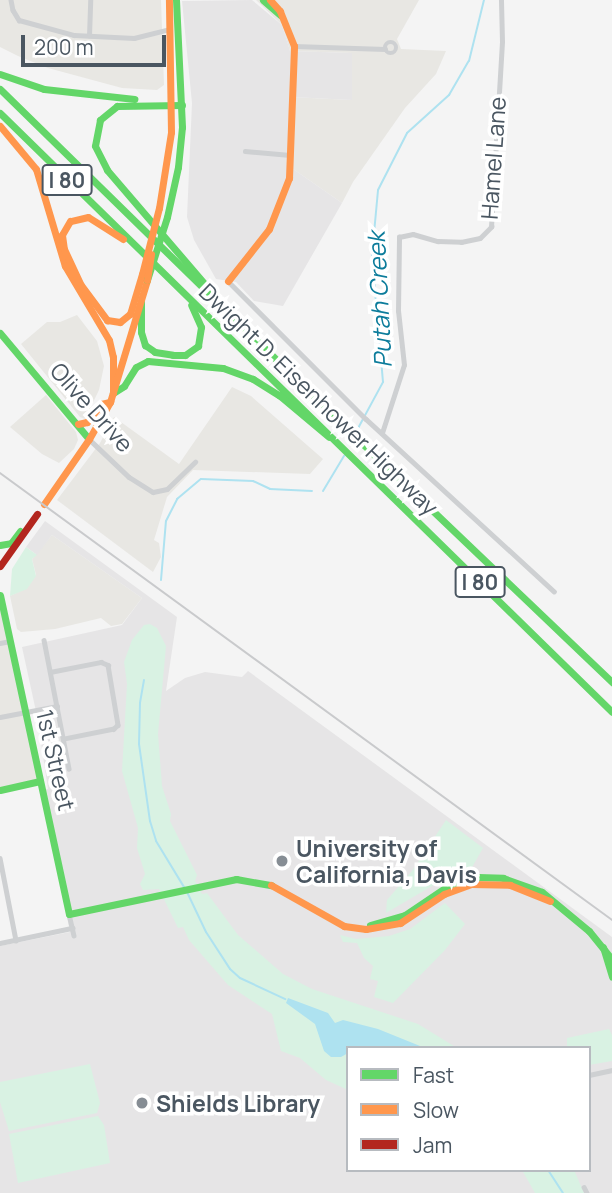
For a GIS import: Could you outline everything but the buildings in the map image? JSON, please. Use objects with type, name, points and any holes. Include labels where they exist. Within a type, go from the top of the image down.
[{"type":"main road","points":[[169,0],[172,103],[169,153],[144,277],[141,332],[145,345],[155,352],[185,355],[198,346],[201,337],[200,321],[188,299]]},
{"type":"main road","points":[[135,246],[88,217],[71,221],[62,235],[64,249],[81,285],[101,314],[111,321],[120,322],[130,314],[167,217],[178,167],[182,103],[176,0]]},
{"type":"main road","points":[[263,0],[284,18]]},
{"type":"main road","points":[[228,281],[274,220],[286,189],[291,155],[294,47],[284,18],[271,0]]},
{"type":"main road","points":[[0,74],[44,89],[172,103]]},
{"type":"main road","name":"Dwight D. Eisenhower Highway","points":[[0,89],[356,438],[612,682]]},
{"type":"main road","points":[[182,103],[130,104],[113,109],[96,128],[96,151],[107,170],[209,286],[222,308]]},
{"type":"main road","name":"Dwight D. Eisenhower Highway","points":[[0,113],[612,712]]},
{"type":"main road","points":[[0,126],[36,169],[65,266],[110,340],[113,357],[111,398]]},
{"type":"main road","points":[[44,504],[89,439],[111,398],[141,302]]},
{"type":"main road","name":"Olive Drive","points":[[0,333],[89,439]]},
{"type":"main road","points":[[78,424],[87,422],[101,404],[124,386],[136,367],[148,361],[223,368],[253,379],[279,395],[320,432],[336,441]]},
{"type":"main road","points":[[0,566],[37,514]]},
{"type":"main road","points":[[0,545],[11,543],[30,524]]},
{"type":"main road","name":"1st Street","points":[[0,595],[69,914]]},
{"type":"main road","points":[[0,790],[40,781]]},
{"type":"main road","points":[[69,914],[236,879],[264,882],[285,890],[340,923],[366,929],[392,926],[408,920],[452,890],[480,883],[510,885],[550,901],[589,931],[612,959]]},
{"type":"main road","points":[[603,947],[612,977]]},
{"type":"street","points":[[11,0],[16,16],[25,23],[89,36],[134,38],[170,29]]},
{"type":"street","points":[[89,36],[90,0]]},
{"type":"street","name":"Hamel Lane","points":[[382,433],[404,365],[398,311],[399,237],[413,234],[438,241],[461,242],[480,238],[491,227],[502,42],[501,0]]},
{"type":"street","points":[[294,47],[386,49]]},
{"type":"street","points":[[245,151],[291,155]]},
{"type":"street","points":[[228,281],[366,419],[531,574],[554,591]]},
{"type":"street","name":"Olive Drive","points":[[89,439],[129,477],[153,492],[167,489],[195,461]]},
{"type":"street","points":[[44,640],[69,769]]},
{"type":"street","points":[[0,643],[10,641]]},
{"type":"street","points":[[50,673],[101,662],[108,665],[118,725],[114,729],[64,739]]},
{"type":"street","points":[[0,717],[57,706]]},
{"type":"street","points":[[0,858],[16,940]]},
{"type":"street","name":"1st Street","points":[[69,914],[74,935]]},
{"type":"street","points":[[0,943],[72,928]]},
{"type":"street","points":[[591,1075],[612,1070]]},
{"type":"shaded area","points":[[0,0],[161,0],[164,85],[157,90],[122,88],[48,68],[0,47]]},
{"type":"shaded area","points":[[252,0],[282,25],[290,51],[352,53],[352,100],[291,97],[286,164],[342,203],[283,306],[254,301],[236,282],[216,279],[194,240],[187,217],[192,103],[182,1]]},
{"type":"shaded area","points":[[256,0],[419,0],[397,39],[401,49],[446,51],[436,74],[405,108],[353,182],[342,203],[286,164],[290,97],[352,100],[352,53],[290,51],[282,25]]},
{"type":"shaded area","points":[[77,315],[97,341],[104,366],[99,390],[85,419],[80,417],[21,344],[47,322],[60,322]]},
{"type":"shaded area","points":[[232,387],[251,396],[323,459],[310,474],[193,470],[167,497],[154,540],[159,543],[161,557],[153,572],[57,500],[100,443],[114,417],[179,464]]},
{"type":"shaded area","points":[[46,395],[76,432],[78,440],[74,449],[59,463],[42,454],[10,427]]},
{"type":"shaded area","name":"University of California, Davis","points":[[45,521],[177,617],[166,691],[185,678],[205,672],[242,677],[248,671],[612,937],[612,1193],[0,1193],[0,946],[70,932],[42,790],[48,789],[37,716],[22,647],[122,625],[142,598],[52,535],[37,555],[26,547]]},
{"type":"shaded area","points":[[52,535],[142,598],[122,624],[111,626],[101,618],[55,629],[21,632],[17,629],[10,596],[27,588],[36,575],[32,559]]},
{"type":"shaded area","points":[[0,598],[40,781],[0,789]]},
{"type":"green space","points":[[26,547],[37,555],[32,559],[36,576],[27,589],[10,596],[12,569]]},
{"type":"green space","points":[[150,624],[157,628],[166,646],[158,734],[162,786],[171,814],[170,821],[197,875],[195,881],[202,894],[207,893],[238,935],[283,974],[312,989],[418,1024],[454,1046],[346,1046],[346,1089],[326,1080],[300,1058],[281,1051],[272,1014],[228,985],[189,940],[183,927],[178,928],[159,889],[143,890],[140,884],[145,874],[137,848],[138,828],[122,771],[127,684],[124,662],[132,640],[144,625]]},
{"type":"green space","points":[[446,820],[483,848],[471,869],[449,876],[386,913],[387,900],[412,871]]},
{"type":"green space","points":[[445,903],[465,924],[445,950],[393,1003],[374,997],[378,981],[370,979],[373,966],[364,958],[357,943],[343,942],[340,935],[356,939],[389,936],[410,929]]},
{"type":"green space","points":[[609,1029],[612,1035],[612,1061],[591,1065],[591,1046],[567,1046],[567,1038]]},
{"type":"green space","points":[[90,1064],[100,1103],[97,1113],[9,1131],[0,1102],[0,1082]]},
{"type":"green space","points":[[98,1116],[104,1125],[110,1163],[18,1183],[9,1134]]},
{"type":"green space","points":[[523,1172],[575,1172],[584,1193],[535,1193]]},
{"type":"water","points":[[288,998],[328,1013],[335,1023],[343,1020],[378,1029],[420,1046],[346,1046],[346,1054],[331,1057],[324,1051],[315,1024],[286,1003]]},
{"type":"waterway","name":"Putah Creek","points":[[356,432],[383,382],[372,255],[378,190],[407,133],[449,95],[469,61],[484,0]]},
{"type":"waterway","name":"Putah Creek","points":[[323,491],[344,456]]},
{"type":"waterway","name":"Putah Creek","points":[[161,580],[166,521],[177,499],[201,479],[253,481],[270,489],[312,491]]},
{"type":"waterway","points":[[144,680],[140,703],[139,744],[150,821],[156,841],[184,887]]},
{"type":"waterway","points":[[187,892],[206,932],[230,969],[240,978],[285,999]]},
{"type":"waterway","points":[[549,1172],[563,1193]]},
{"type":"railway","points":[[0,473],[612,920]]},
{"type":"traffic: fast","points":[[167,217],[178,167],[182,127],[176,0]]},
{"type":"traffic: fast","points":[[263,0],[280,15]]},
{"type":"traffic: fast","points":[[0,74],[44,89],[134,99]]},
{"type":"traffic: fast","points":[[0,89],[344,426],[612,682]]},
{"type":"traffic: fast","points":[[182,105],[117,106],[100,120],[95,146],[107,170],[215,296]]},
{"type":"traffic: fast","points":[[0,113],[612,712]]},
{"type":"traffic: fast","points":[[147,280],[167,217]]},
{"type":"traffic: fast","points":[[141,302],[141,332],[145,345],[155,352],[173,355],[185,355],[198,346],[201,327],[191,305]]},
{"type":"traffic: fast","points":[[0,333],[89,439]]},
{"type":"traffic: fast","points":[[113,393],[124,386],[136,367],[148,361],[223,368],[253,379],[279,395],[329,437]]},
{"type":"traffic: fast","points":[[0,545],[11,543],[20,531]]},
{"type":"traffic: fast","points":[[0,595],[69,914],[236,879],[271,885]]},
{"type":"traffic: fast","points":[[0,790],[40,781]]},
{"type":"traffic: fast","points":[[370,925],[405,915],[451,884],[478,877],[503,878],[542,892],[589,931],[612,959]]},
{"type":"traffic: fast","points":[[603,947],[612,977]]},
{"type":"traffic: slow","points":[[159,208],[171,132],[169,0]]},
{"type":"traffic: slow","points":[[228,281],[269,229],[289,178],[294,46],[280,11],[270,0]]},
{"type":"traffic: slow","points":[[0,126],[36,169],[65,266],[109,340],[113,357],[113,393]]},
{"type":"traffic: slow","points":[[142,274],[159,208]]},
{"type":"traffic: slow","points":[[123,239],[88,217],[70,221],[62,235],[64,249],[81,285],[107,320],[120,322],[130,314],[142,274]]},
{"type":"traffic: slow","points":[[147,280],[151,254]]},
{"type":"traffic: slow","points":[[44,504],[89,439],[110,402],[147,280]]},
{"type":"traffic: slow","points":[[78,424],[87,422],[101,404],[110,402]]},
{"type":"traffic: slow","points":[[271,885],[344,926],[366,929],[400,923],[444,894],[471,884],[510,885],[550,901]]},
{"type":"traffic: jam","points":[[0,566],[37,514]]},
{"type":"place","name":"University of California, Davis","points":[[282,861]]},
{"type":"place","name":"Shields Library","points":[[142,1103]]}]
